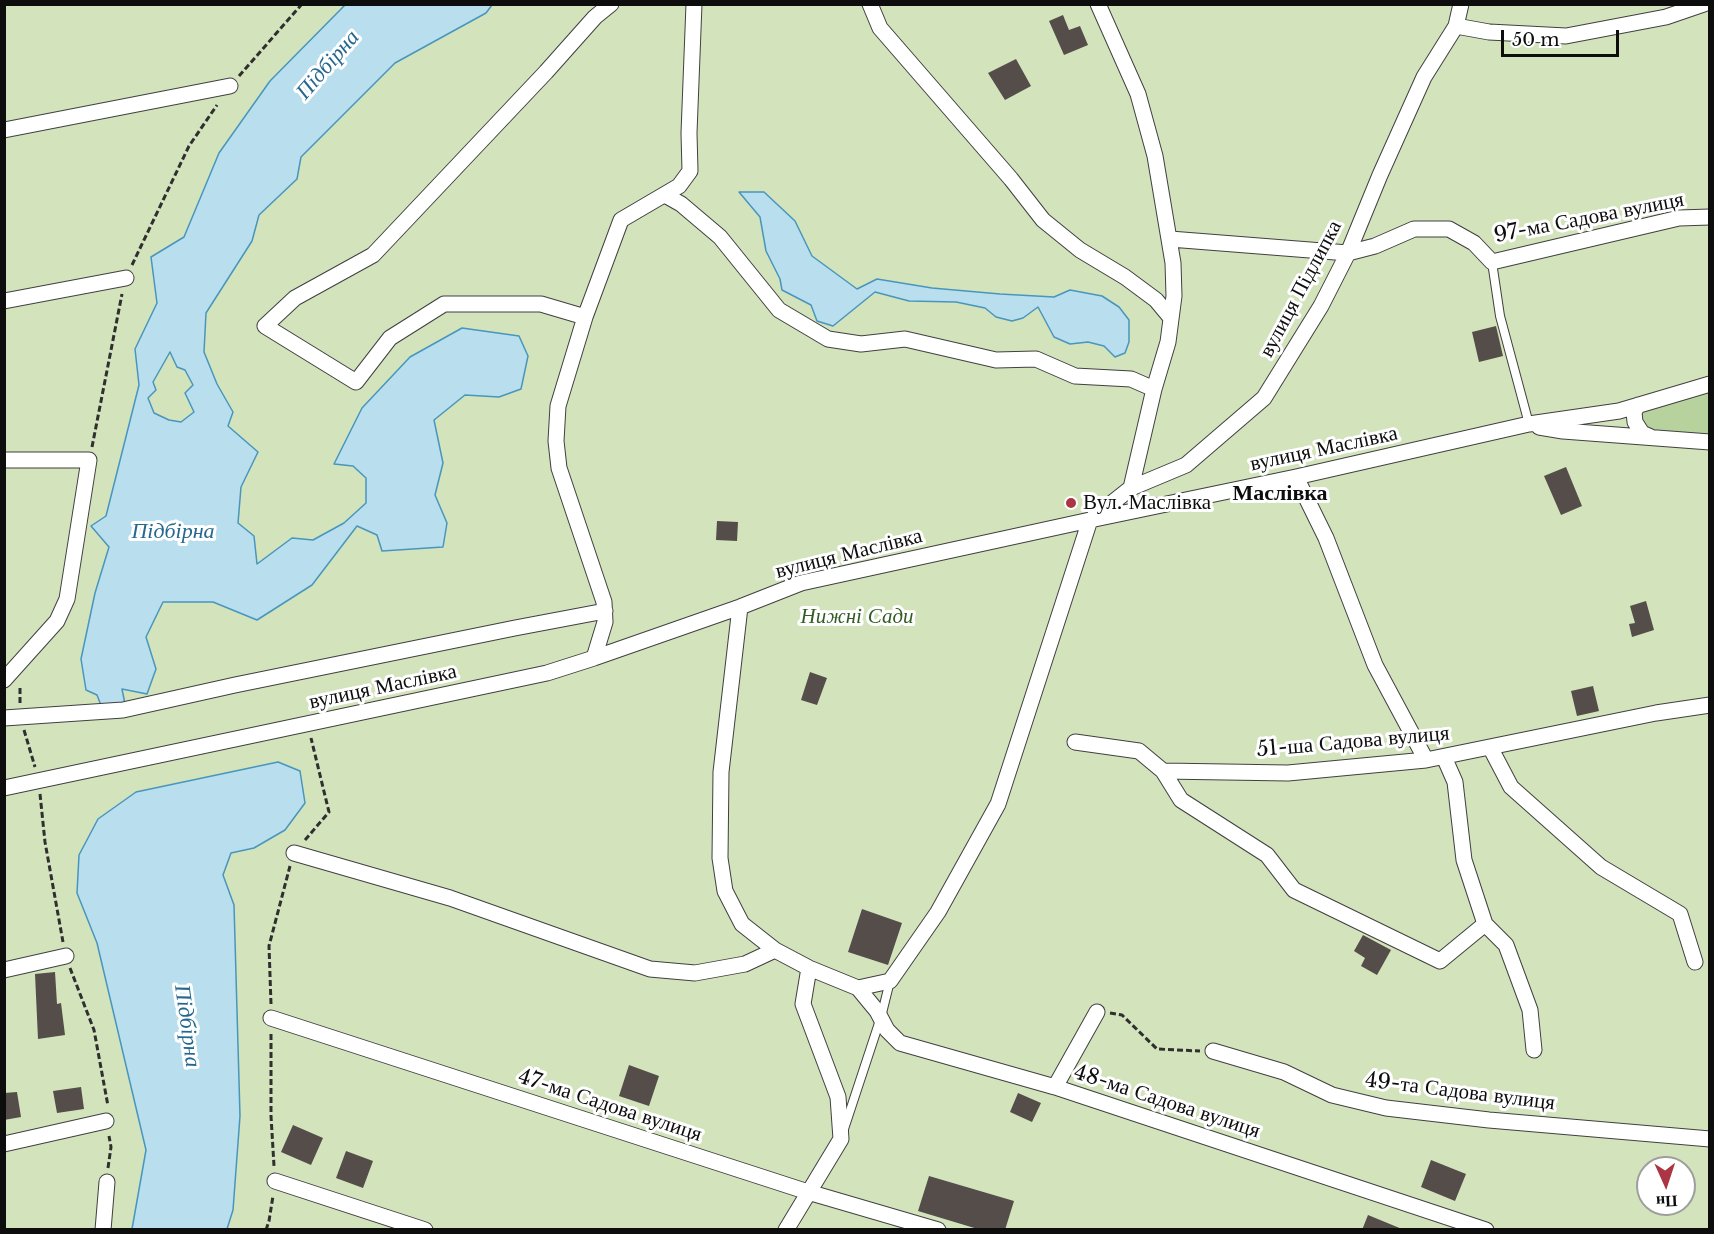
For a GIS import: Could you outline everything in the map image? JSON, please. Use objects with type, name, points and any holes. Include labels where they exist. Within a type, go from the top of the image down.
[{"type":"street","points":[[585,317],[541,304],[444,304],[390,338],[356,382],[265,326],[295,298],[373,255],[596,17],[611,4]]},
{"type":"street","points":[[594,658],[605,621],[604,602],[559,468],[556,441],[558,406],[585,317],[621,220],[679,186],[690,171],[689,133],[694,4]]},
{"type":"street","points":[[870,4],[880,28],[1011,179],[1043,220],[1080,250],[1125,277],[1156,300],[1171,318]]},
{"type":"street","points":[[1098,4],[1138,94],[1155,156],[1173,263],[1174,296],[1168,342],[1154,389],[1131,488]]},
{"type":"street","name":"вулиця Підлипка","points":[[1090,520],[1131,488],[1186,465],[1264,398],[1321,306],[1348,253],[1424,77],[1456,26],[1461,4]]},
{"type":"street","points":[[1456,26],[1489,32],[1566,36],[1666,17],[1704,4]]},
{"type":"street","points":[[4,130],[230,86]]},
{"type":"street","points":[[665,195],[681,204],[720,237],[779,310],[828,339],[861,344],[905,339],[996,360],[1036,360],[1075,376],[1131,379],[1154,389]]},
{"type":"street","name":"97-ма Садова вулиця","points":[[1170,239],[1348,253],[1375,246],[1414,229],[1449,229],[1474,243],[1492,262],[1679,218],[1710,217]]},
{"type":"street","points":[[4,301],[126,278]]},
{"type":"street","name":"вулиця Маслівка","points":[[4,788],[547,673],[740,607],[801,583],[1296,477],[1529,424],[1618,411],[1710,384]]},
{"type":"street","points":[[1638,405],[1634,412],[1635,422],[1642,433],[1651,437]]},
{"type":"street","points":[[1529,424],[1563,431],[1710,441]]},
{"type":"street","points":[[4,460],[89,460],[67,599],[57,621],[4,680]]},
{"type":"street","points":[[1296,477],[1326,538],[1375,665],[1426,760]]},
{"type":"street","points":[[740,607],[721,772],[720,858],[725,891],[742,924],[775,950],[809,968],[858,988],[890,981],[938,912],[998,804],[1090,520]]},
{"type":"street","points":[[4,718],[123,710],[246,682],[605,611]]},
{"type":"street","name":"51-ша Садова вулиця","points":[[1163,771],[1287,773],[1426,760],[1656,713],[1710,705]]},
{"type":"street","points":[[1076,742],[1139,751],[1163,771],[1181,800],[1267,855],[1294,890],[1440,961],[1485,924]]},
{"type":"street","points":[[1490,747],[1511,787],[1601,867],[1680,914],[1695,962]]},
{"type":"street","points":[[1444,756],[1455,782],[1464,860],[1485,924],[1506,945],[1530,1010],[1534,1050]]},
{"type":"street","points":[[294,853],[450,898],[650,969],[695,973],[745,964],[775,950]]},
{"type":"street","points":[[4,970],[66,956]]},
{"type":"street","points":[[786,1230],[841,1139],[838,1097],[803,1004],[809,968]]},
{"type":"street","name":"48-ма Садова вулиця","points":[[858,988],[887,1030],[900,1043],[1055,1087],[1486,1230]]},
{"type":"street","points":[[1055,1087],[1097,1012]]},
{"type":"street","name":"47-ма Садова вулиця","points":[[271,1018],[808,1192],[938,1230]]},
{"type":"street","name":"49-та Садова вулиця","points":[[1214,1051],[1284,1072],[1332,1095],[1386,1108],[1489,1120],[1710,1139]]},
{"type":"street","points":[[4,1144],[106,1121]]},
{"type":"street","points":[[274,1181],[425,1230]]},
{"type":"street","points":[[104,1230],[107,1182]]},
{"type":"lane","points":[[1492,262],[1500,316],[1529,424]]},
{"type":"lane","points":[[841,1139],[890,981]]},
{"type":"path","points":[[89,460],[126,278],[189,146],[230,86],[302,4]]},
{"type":"path","points":[[266,1230],[274,1181],[269,946],[294,853],[329,812],[307,724]]},
{"type":"path","points":[[39,780],[45,842],[66,956],[94,1030],[108,1106],[106,1121],[111,1147],[107,1182]]},
{"type":"path","points":[[1097,1012],[1122,1015],[1157,1049],[1214,1051]]},
{"type":"green space","name":"Нижні Сади","points":[[5,5],[1709,5],[1709,1229],[5,1230]]},
{"type":"green space","points":[[1709,388],[1709,438],[1664,435],[1643,428],[1639,413]]},
{"type":"water","name":"Підбірна","points":[[345,5],[492,5],[486,13],[395,63],[301,157],[297,179],[259,215],[252,241],[206,313],[204,352],[217,384],[233,412],[228,426],[258,452],[241,487],[238,523],[254,536],[257,564],[292,538],[313,540],[344,523],[366,503],[366,478],[353,466],[334,464],[362,408],[410,357],[462,328],[519,336],[528,356],[521,389],[499,397],[465,395],[434,420],[443,463],[435,495],[447,523],[443,547],[382,551],[377,535],[357,526],[312,585],[257,620],[213,602],[163,602],[146,637],[156,669],[147,694],[122,689],[125,704],[102,708],[97,695],[86,690],[81,659],[95,593],[109,547],[91,526],[106,516],[139,385],[135,349],[157,303],[151,257],[184,237],[219,153],[270,81]],"holes":[[[170,352],[177,367],[185,370],[193,385],[185,393],[194,412],[181,422],[169,420],[154,413],[148,398],[156,390],[153,382]]]},
{"type":"water","points":[[739,192],[764,192],[795,221],[812,256],[857,289],[877,279],[932,288],[1000,294],[1054,297],[1070,290],[1102,296],[1119,307],[1129,320],[1129,342],[1125,353],[1115,357],[1104,346],[1088,342],[1070,344],[1054,337],[1038,307],[1023,318],[1012,321],[996,317],[985,308],[956,302],[909,301],[875,292],[833,326],[817,321],[811,305],[782,290],[780,279],[766,251],[760,217]]},
{"type":"water","points":[[278,762],[300,771],[305,803],[285,830],[254,848],[231,853],[223,875],[234,905],[240,1116],[233,1210],[227,1229],[132,1229],[146,1150],[97,943],[77,893],[79,855],[98,819],[136,792]]},
{"type":"building","points":[[1063,15],[1069,30],[1080,26],[1088,45],[1064,55],[1049,21]]},
{"type":"building","points":[[1016,59],[1031,86],[1005,100],[988,73]]},
{"type":"building","points":[[1496,326],[1503,356],[1479,362],[1472,332]]},
{"type":"building","points":[[1566,467],[1582,506],[1561,515],[1544,476]]},
{"type":"building","points":[[717,521],[738,522],[737,541],[716,540]]},
{"type":"building","points":[[1646,601],[1654,630],[1632,637],[1629,624],[1635,623],[1630,606]]},
{"type":"building","points":[[810,672],[827,678],[817,705],[801,700]]},
{"type":"building","points":[[1593,686],[1599,711],[1577,716],[1571,691]]},
{"type":"building","points":[[862,909],[902,923],[888,965],[848,952]]},
{"type":"building","points":[[1363,935],[1391,950],[1377,975],[1361,966],[1365,958],[1354,951]]},
{"type":"building","points":[[55,972],[57,1004],[61,1003],[65,1035],[38,1039],[35,974]]},
{"type":"building","points":[[629,1065],[659,1076],[649,1106],[619,1096]]},
{"type":"building","points":[[81,1087],[84,1109],[57,1113],[53,1091]]},
{"type":"building","points":[[17,1092],[21,1117],[4,1120],[4,1093]]},
{"type":"building","points":[[1018,1093],[1041,1103],[1032,1122],[1010,1112]]},
{"type":"building","points":[[293,1125],[323,1138],[311,1165],[281,1152]]},
{"type":"building","points":[[346,1151],[373,1161],[363,1188],[336,1178]]},
{"type":"building","points":[[1431,1160],[1466,1174],[1455,1201],[1421,1187]]},
{"type":"building","points":[[929,1176],[1014,1201],[1005,1230],[981,1230],[918,1211]]},
{"type":"building","points":[[1368,1215],[1402,1229],[1402,1230],[1362,1230]]},
{"type":"place","name":"Вул. Маслівка","points":[[1071,503]]},
{"type":"district","name":"Маслівка","points":[[1280,494]]}]
